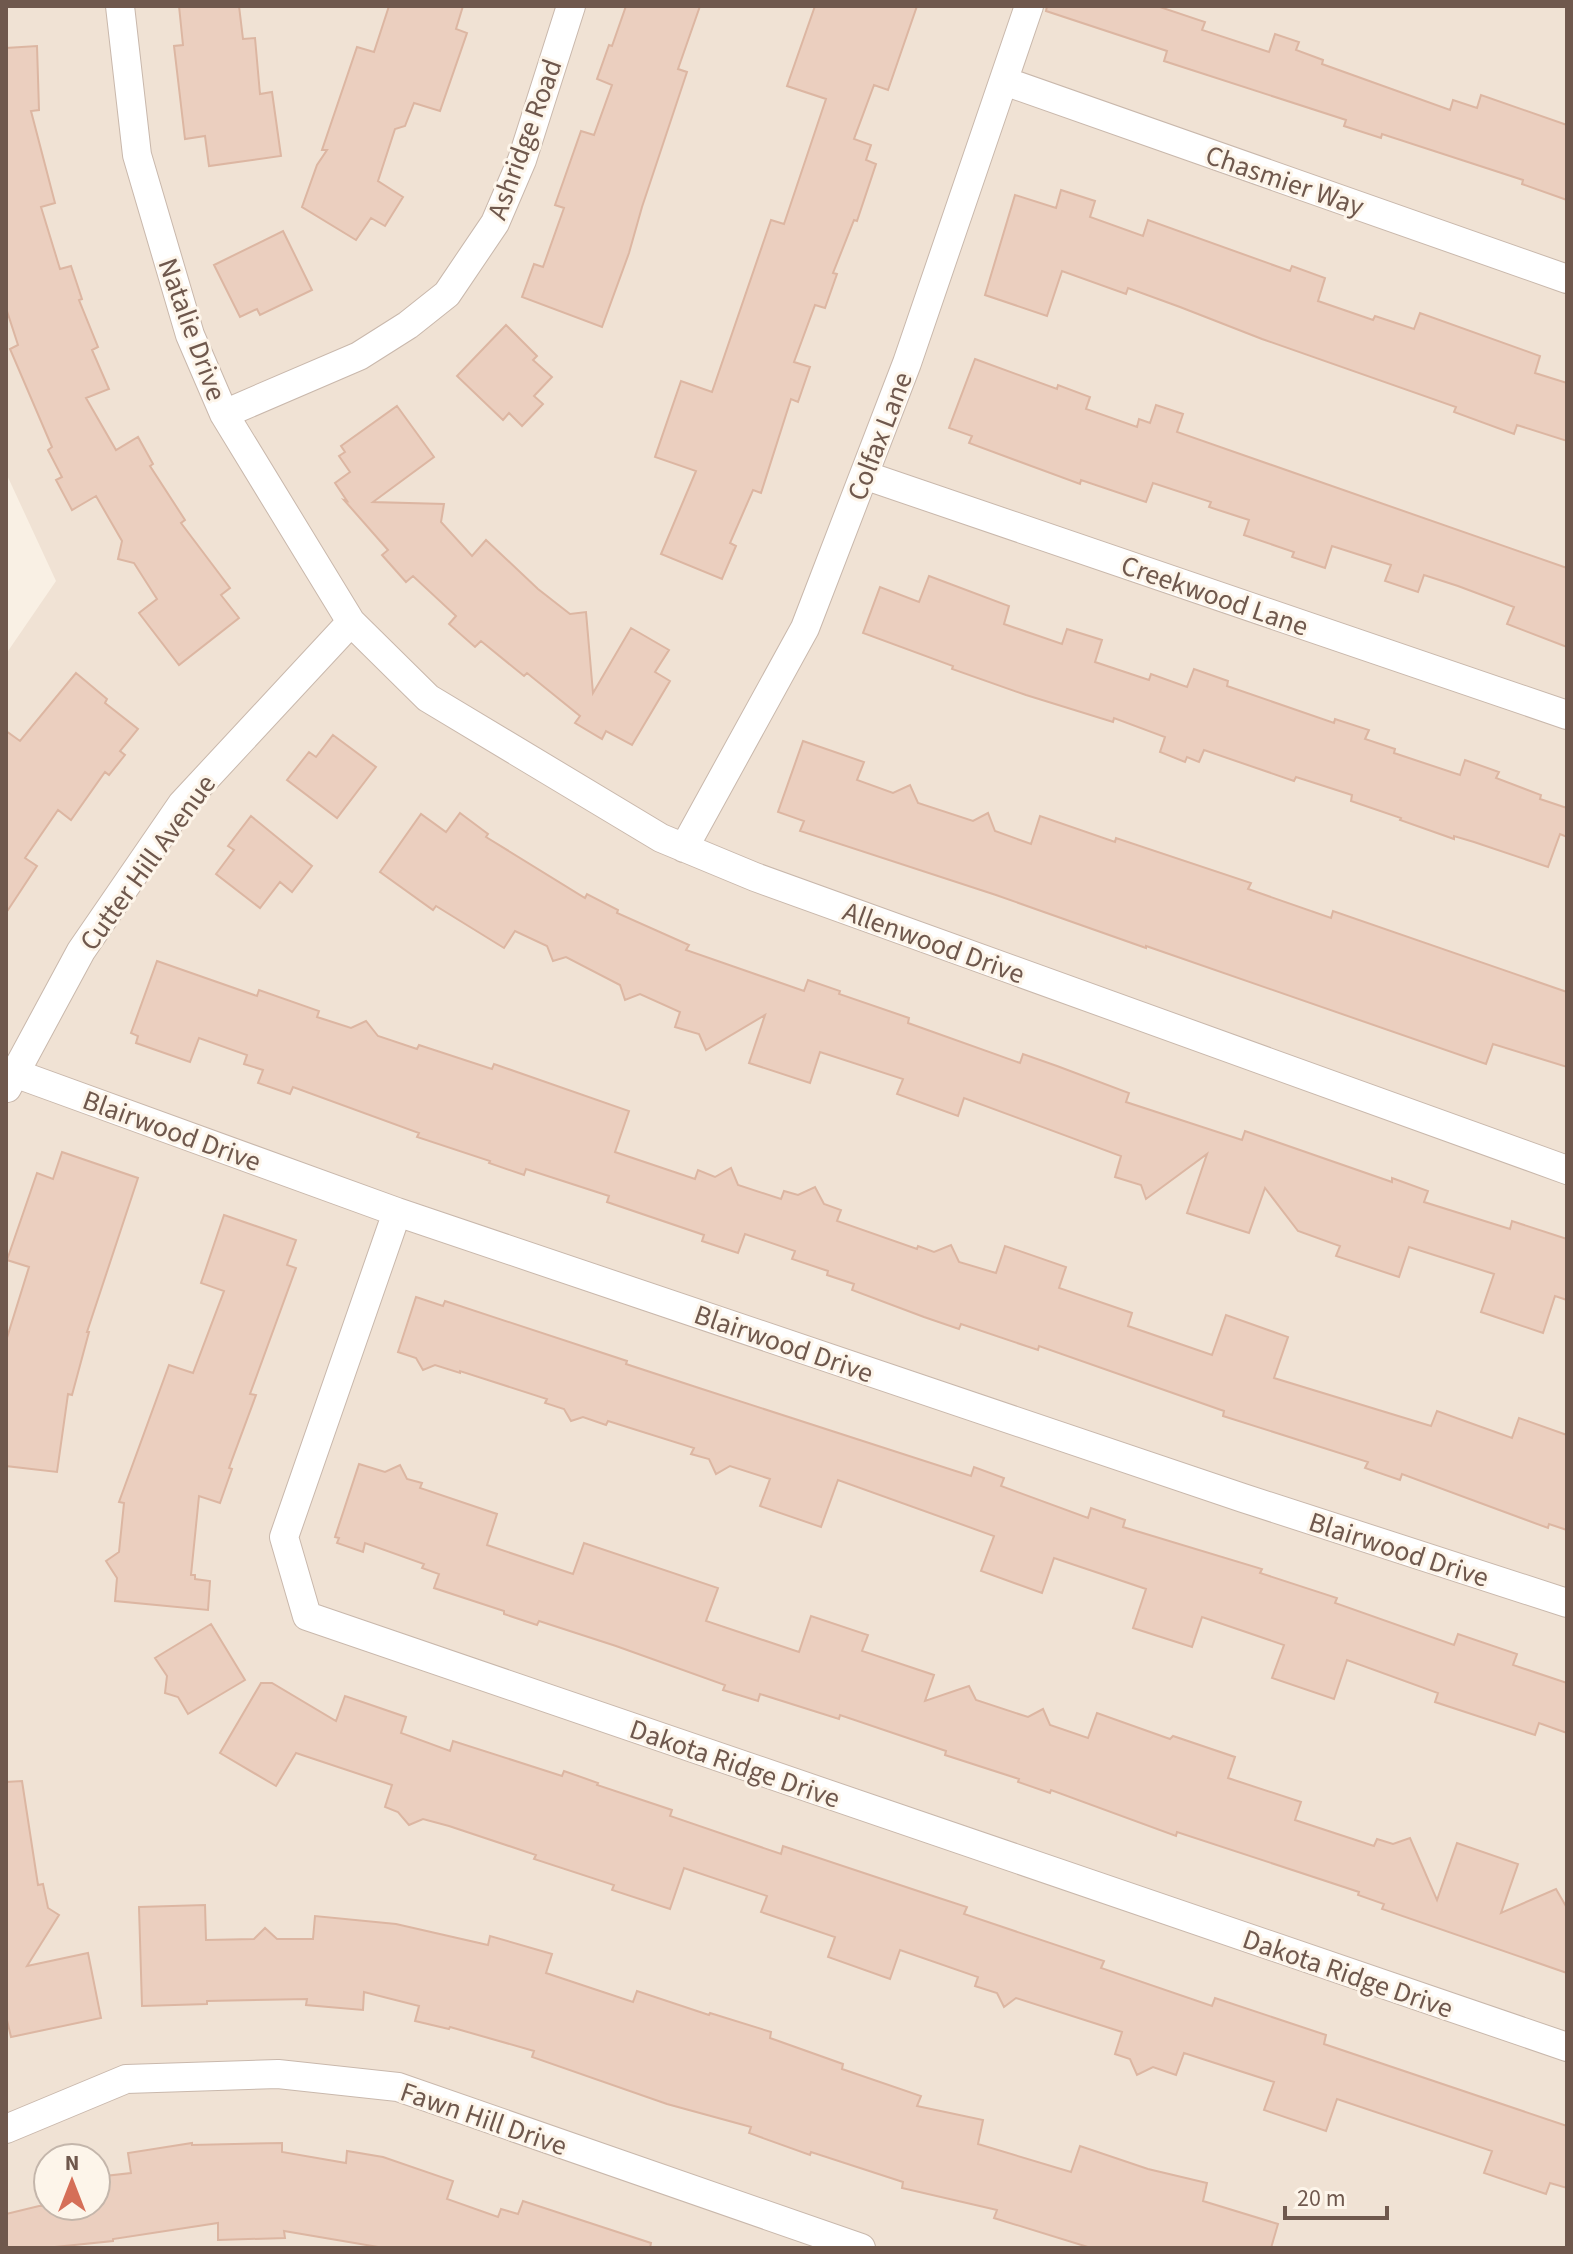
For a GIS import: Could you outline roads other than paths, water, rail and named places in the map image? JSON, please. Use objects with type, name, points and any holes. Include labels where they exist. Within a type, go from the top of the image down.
[{"type":"street","name":"Natalie Drive","points":[[120,6],[137,155],[190,335],[224,414],[351,622]]},
{"type":"street","name":"Ashridge Road","points":[[224,414],[359,356],[408,325],[447,294],[495,223],[522,160],[571,6]]},
{"type":"street","name":"Colfax Lane","points":[[684,848],[805,628],[907,363],[1029,6]]},
{"type":"street","name":"Chasmier Way","points":[[1004,81],[1567,279]]},
{"type":"street","name":"Creekwood Lane","points":[[864,475],[1567,715]]},
{"type":"street","name":"Allenwood Drive","points":[[351,622],[428,698],[661,838],[755,877],[1567,1170]]},
{"type":"street","name":"Cutter Hill Avenue","points":[[9,1077],[81,951],[182,804],[351,622]]},
{"type":"street","name":"Blairwood Drive","points":[[9,1077],[397,1212],[1228,1493],[1567,1603]]},
{"type":"street","name":"Dakota Ridge Drive","points":[[397,1212],[284,1537],[307,1616],[1567,2047]]},
{"type":"street","name":"Fawn Hill Drive","points":[[6,2129],[126,2079],[278,2074],[398,2087],[861,2248]]}]
